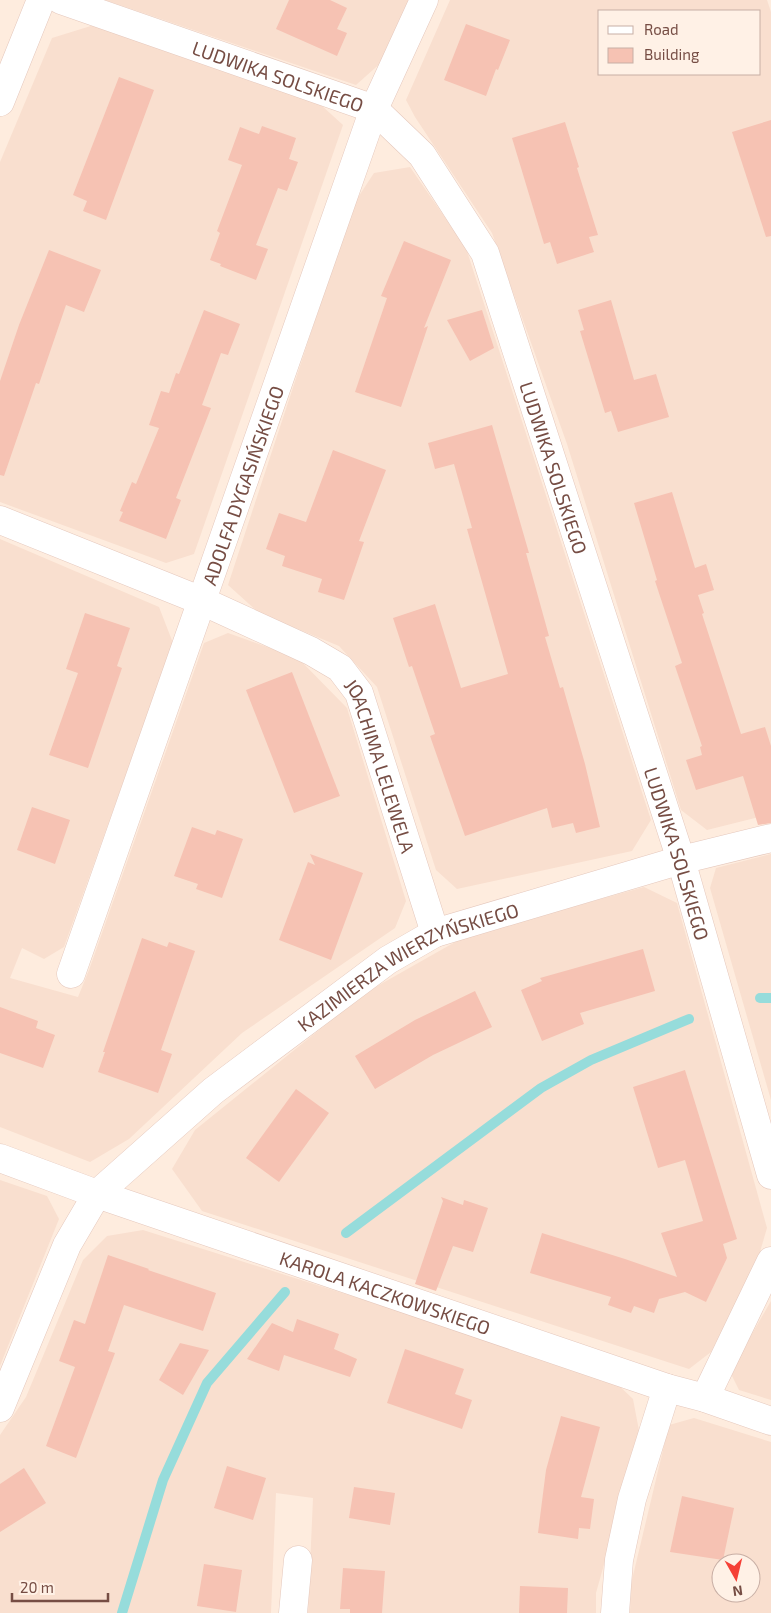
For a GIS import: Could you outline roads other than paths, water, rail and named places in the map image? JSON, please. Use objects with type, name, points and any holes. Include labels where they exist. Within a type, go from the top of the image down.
[{"type":"street","points":[[0,102],[41,0]]},
{"type":"street","name":"LUDWIKA SOLSKIEGO","points":[[61,0],[374,109],[422,155],[484,253],[681,860],[771,1175]]},
{"type":"street","name":"ADOLFA DYGASIŃSKIEGO","points":[[71,974],[374,109],[424,0]]},
{"type":"street","name":"JOACHIMA LELEWELA","points":[[0,520],[202,601],[312,651],[340,668],[359,693],[435,933]]},
{"type":"street","name":"KAZIMIERZA WIERZYŃSKIEGO","points":[[0,1408],[67,1246],[96,1194],[213,1091],[388,960],[435,933],[681,860],[771,838]]},
{"type":"street","name":"KAROLA KACZKOWSKIEGO","points":[[0,1158],[96,1194],[666,1388],[705,1398],[771,1421]]},
{"type":"street","points":[[705,1398],[771,1261]]},
{"type":"street","points":[[614,1613],[619,1560],[632,1499],[666,1388]]},
{"type":"street","points":[[294,1613],[298,1560]]},
{"type":"waterway","points":[[760,998],[771,998]]},
{"type":"waterway","points":[[346,1233],[541,1088],[591,1060],[689,1019]]},
{"type":"waterway","points":[[122,1613],[163,1480],[207,1383],[285,1292]]}]
